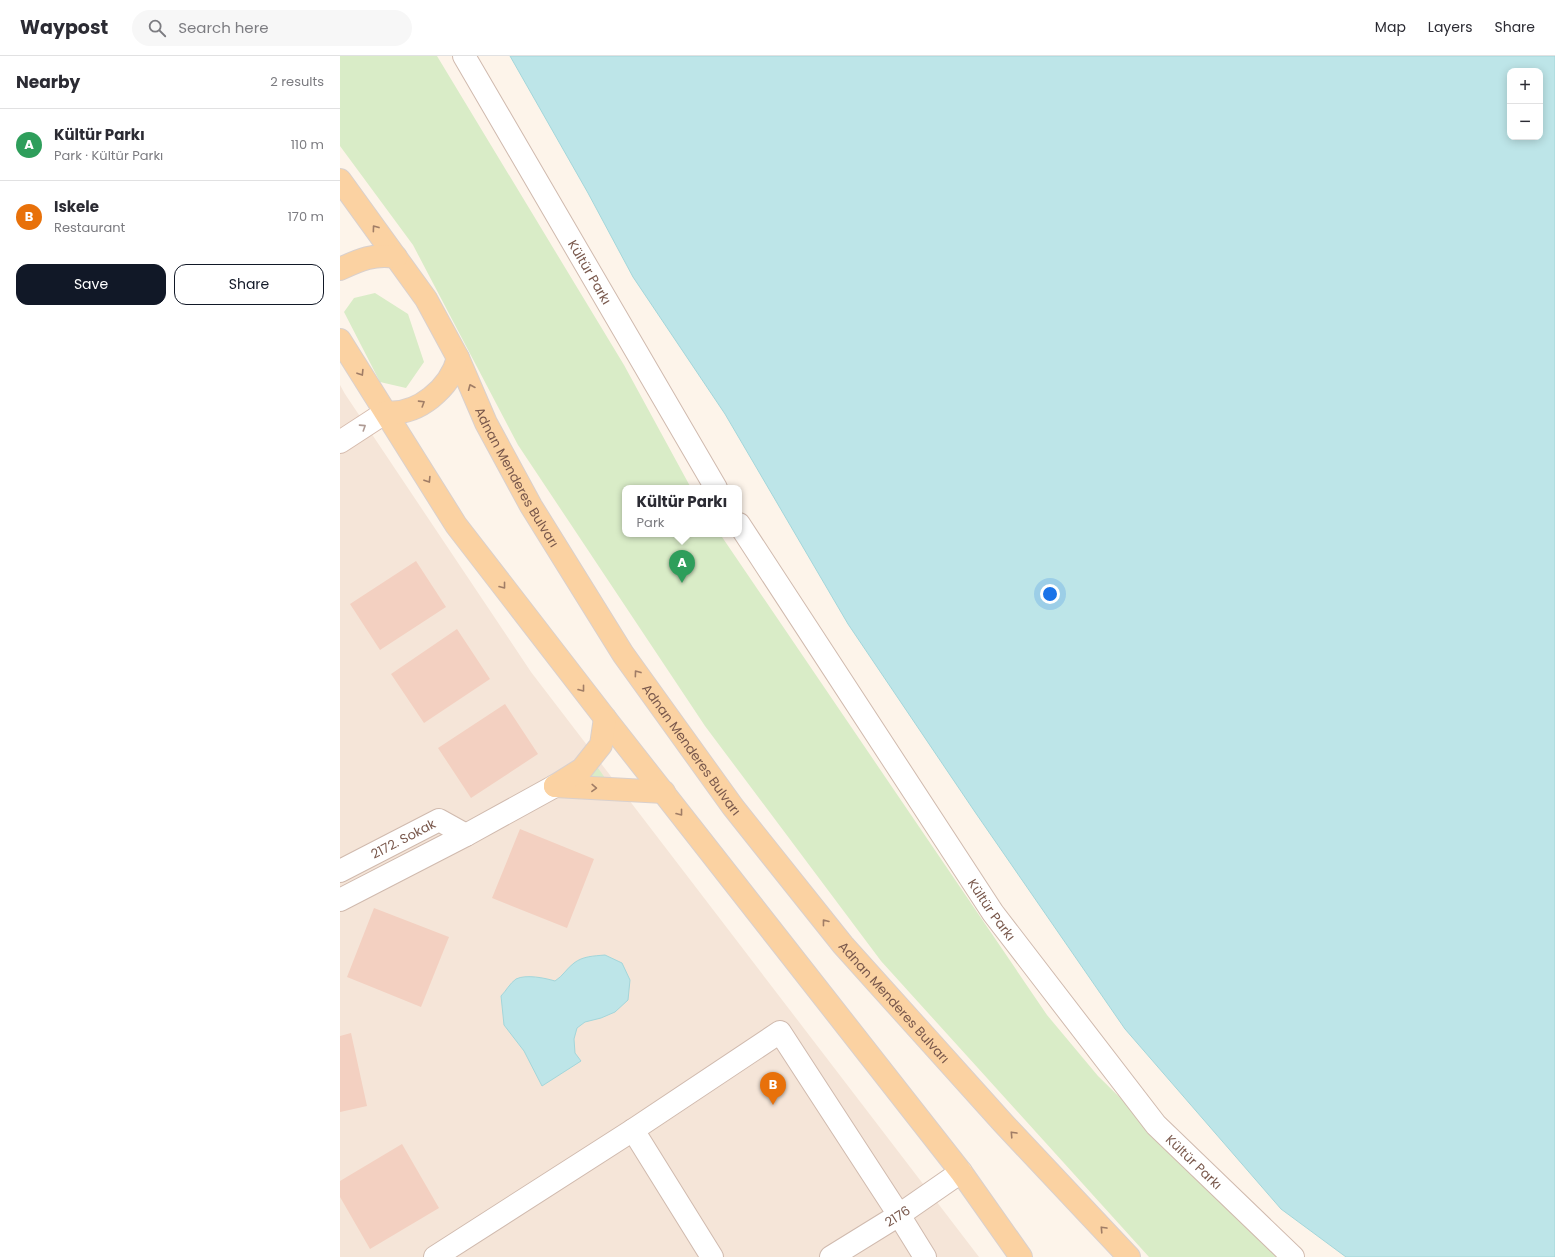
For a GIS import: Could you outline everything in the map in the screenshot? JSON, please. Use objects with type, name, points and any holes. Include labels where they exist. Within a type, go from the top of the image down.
[{"type":"main road","name":"Adnan Menderes Bulvarı","points":[[340,180],[426,299],[458,358],[486,423],[531,506],[623,654],[733,807],[843,945],[1004,1124],[1129,1257]]},
{"type":"main road","points":[[340,269],[359,259],[386,256],[396,258]]},
{"type":"main road","points":[[340,342],[386,412],[456,525],[605,718],[961,1172],[1021,1257]]},
{"type":"main road","points":[[386,412],[396,414],[420,406],[441,390],[455,369],[458,358]]},
{"type":"main road","points":[[555,786],[582,769],[601,745],[605,718]]},
{"type":"main road","points":[[555,786],[664,792]]},
{"type":"street","name":"Kültür Parkı","points":[[464,56],[714,485]]},
{"type":"street","points":[[340,442],[386,412]]},
{"type":"street","name":"Kültür Parkı","points":[[742,529],[993,913],[1156,1125],[1293,1257]]},
{"type":"street","name":"2172. Sokak","points":[[340,900],[466,835],[555,786]]},
{"type":"street","name":"2172. Sokak","points":[[340,871],[439,820],[466,835]]},
{"type":"street","points":[[435,1257],[634,1130],[780,1032],[900,1215],[925,1257]]},
{"type":"street","points":[[634,1130],[712,1257]]},
{"type":"street","name":"2176","points":[[831,1257],[900,1215],[961,1172]]},
{"type":"shaded area","points":[[340,385],[531,672],[979,1257],[340,1257]]},
{"type":"green space","points":[[340,56],[437,56],[624,365],[689,485],[622,485],[622,537],[722,537],[1047,1015],[1098,1076],[1282,1257],[1149,1257],[881,961],[705,726],[518,445],[413,245],[340,146]]},
{"type":"green space","points":[[375,293],[408,314],[424,362],[406,388],[380,382],[344,312],[354,298]]},
{"type":"green space","points":[[593,761],[608,782],[575,780]]},
{"type":"water","points":[[510,56],[1555,56],[1555,1257],[1346,1257],[1281,1209],[1125,1029],[975,812],[848,624],[725,414],[633,277],[588,193]]},
{"type":"water","points":[[605,955],[622,963],[630,980],[628,1000],[615,1012],[601,1018],[585,1022],[577,1028],[574,1039],[575,1053],[581,1061],[542,1086],[524,1051],[504,1025],[501,996],[516,979],[530,977],[555,981],[577,961],[589,957]]},
{"type":"building","points":[[416,561],[446,607],[380,650],[350,604]]},
{"type":"building","points":[[457,629],[490,679],[424,723],[391,674]]},
{"type":"building","points":[[505,704],[538,754],[471,798],[438,748]]},
{"type":"building","points":[[520,829],[594,859],[567,928],[492,898]]},
{"type":"building","points":[[374,908],[449,937],[421,1007],[347,977]]},
{"type":"building","points":[[351,1033],[367,1106],[340,1112],[340,1036]]},
{"type":"building","points":[[402,1144],[439,1208],[370,1249],[340,1197],[340,1181]]},
{"type":"place","name":"Kültür Parkı","points":[[682,583]]},
{"type":"place","name":"Iskele","points":[[773,1105]]}]
